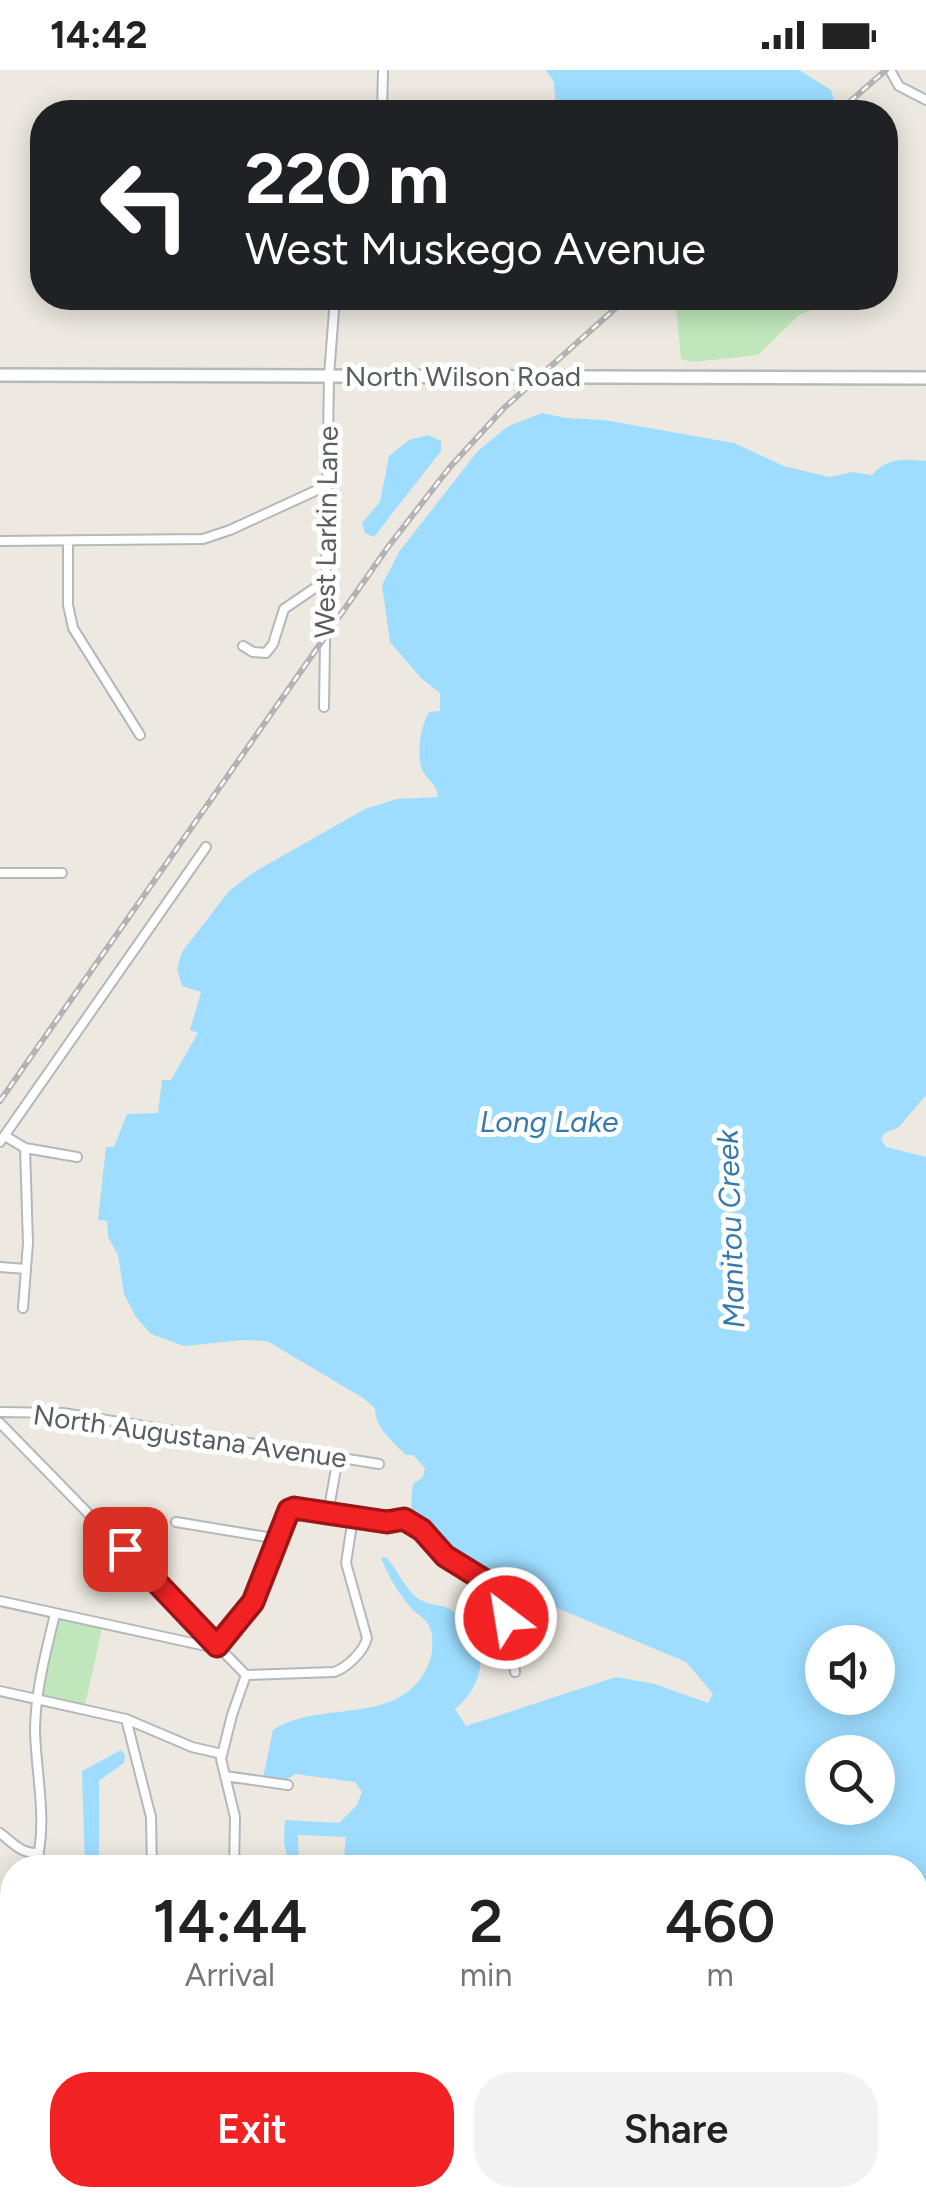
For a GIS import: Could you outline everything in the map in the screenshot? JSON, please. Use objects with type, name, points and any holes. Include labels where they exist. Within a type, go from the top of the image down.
[{"type":"street","points":[[382,70],[382,100]]},
{"type":"street","points":[[890,70],[899,86],[926,100]]},
{"type":"street","name":"West Larkin Lane","points":[[324,707],[328,375],[334,310]]},
{"type":"street","name":"North Wilson Road","points":[[0,376],[926,378]]},
{"type":"street","points":[[0,541],[203,539],[326,486]]},
{"type":"street","points":[[68,540],[68,605],[73,628],[140,735]]},
{"type":"street","points":[[242,646],[253,652],[266,652],[273,644],[284,609],[325,581]]},
{"type":"street","points":[[78,1157],[25,1148],[2,1139],[206,847]]},
{"type":"street","points":[[0,872],[62,873]]},
{"type":"street","points":[[23,1308],[25,1148]]},
{"type":"street","points":[[0,1268],[26,1269]]},
{"type":"street","name":"North Augustana Avenue","points":[[0,1412],[63,1412],[379,1464]]},
{"type":"street","points":[[0,1423],[246,1675],[334,1672],[364,1648],[367,1638],[346,1562],[353,1518]]},
{"type":"street","points":[[328,1514],[338,1456]]},
{"type":"street","points":[[217,1646],[253,1602],[282,1522],[294,1508],[387,1522],[410,1520],[445,1556],[492,1585],[502,1601],[515,1672]]},
{"type":"street","points":[[176,1522],[278,1538]]},
{"type":"street","points":[[0,1601],[217,1646]]},
{"type":"street","points":[[0,1833],[29,1854],[38,1853],[41,1833],[36,1700],[56,1614]]},
{"type":"street","points":[[234,1855],[235,1816],[222,1754],[246,1675]]},
{"type":"street","points":[[0,1691],[126,1719],[192,1747],[222,1754]]},
{"type":"street","points":[[126,1719],[151,1817],[152,1855]]},
{"type":"street","points":[[225,1776],[288,1785]]},
{"type":"green space","points":[[676,310],[810,310],[799,315],[758,355],[693,362],[681,359]]},
{"type":"green space","points":[[55,1614],[103,1624],[84,1710],[37,1699]]},
{"type":"water","points":[[546,70],[799,70],[831,90],[834,100],[555,100],[554,82]]},
{"type":"water","name":"Long Lake","points":[[542,413],[734,443],[784,466],[829,477],[852,472],[872,475],[896,461],[926,461],[926,1095],[899,1127],[881,1139],[886,1147],[926,1157],[926,1855],[344,1855],[346,1837],[298,1835],[299,1855],[287,1855],[285,1820],[339,1823],[357,1805],[362,1792],[355,1782],[295,1774],[283,1782],[263,1778],[273,1730],[314,1715],[381,1705],[400,1697],[417,1684],[429,1663],[429,1626],[399,1592],[381,1558],[386,1557],[417,1598],[451,1610],[462,1627],[469,1625],[475,1636],[480,1659],[477,1681],[455,1709],[466,1726],[616,1677],[655,1684],[708,1703],[713,1694],[686,1662],[557,1608],[441,1543],[415,1518],[411,1504],[413,1484],[423,1477],[425,1468],[390,1440],[378,1422],[375,1408],[363,1398],[267,1341],[184,1346],[151,1334],[124,1294],[118,1255],[108,1237],[107,1221],[98,1220],[106,1147],[114,1147],[127,1114],[158,1113],[162,1080],[171,1080],[198,1033],[190,1030],[201,992],[182,986],[177,969],[182,952],[229,891],[254,872],[365,809],[397,799],[438,797],[422,769],[419,747],[429,712],[440,711],[440,693],[421,678],[390,642],[382,585],[399,552],[477,452],[507,427]]},
{"type":"water","points":[[428,435],[441,441],[441,451],[374,537],[365,533],[362,523],[380,502],[389,456],[409,440]]},
{"type":"water","points":[[121,1750],[125,1755],[124,1763],[99,1781],[99,1855],[85,1855],[82,1771]]},
{"type":"railway","points":[[852,100],[886,70]]},
{"type":"railway","points":[[0,1101],[388,547],[450,467],[504,408],[614,310]]},
{"type":"route","points":[[125,1549],[217,1646],[253,1602],[289,1510],[387,1522],[410,1520],[445,1556],[492,1585],[506,1618]]},
{"type":"water label","name":"Manitou Creek","points":[[731,1229]]}]
